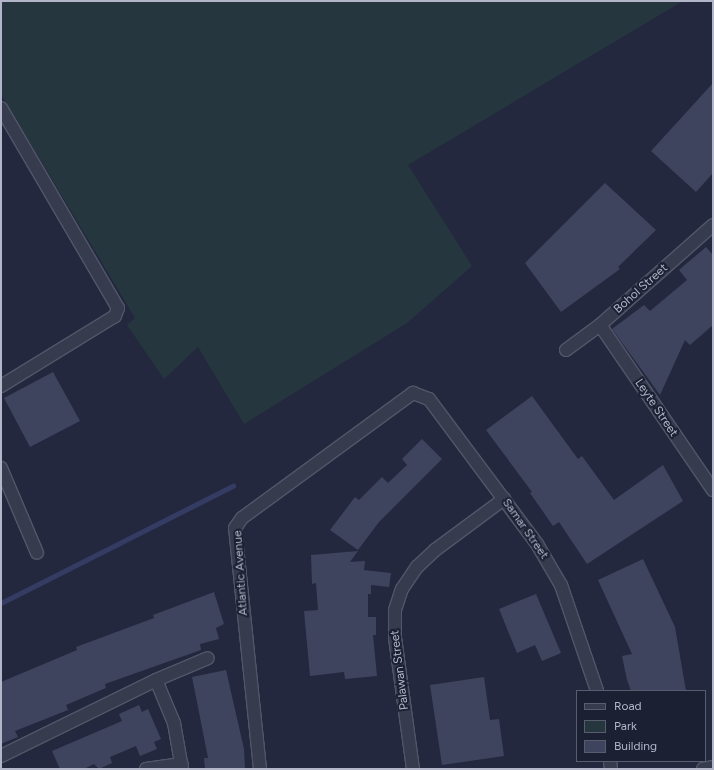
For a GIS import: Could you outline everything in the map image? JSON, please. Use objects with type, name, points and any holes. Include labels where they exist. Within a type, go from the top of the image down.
[{"type":"street","points":[[1,108],[118,308],[115,316],[1,386]]},
{"type":"street","name":"Bohol Street","points":[[566,350],[600,325],[713,225]]},
{"type":"street","name":"Leyte Street","points":[[600,325],[713,490]]},
{"type":"street","name":"Samar Street","points":[[413,393],[429,399],[537,544],[562,585],[597,690]]},
{"type":"street","name":"Atlantic Avenue","points":[[260,769],[235,528],[242,518],[413,393]]},
{"type":"street","points":[[1,468],[37,553]]},
{"type":"street","name":"Palawan Street","points":[[413,769],[394,638],[395,610],[402,590],[417,566],[435,550],[504,499]]},
{"type":"street","points":[[1,756],[156,680],[208,658]]},
{"type":"street","points":[[146,769],[182,766],[174,723],[156,680]]},
{"type":"street","points":[[703,769],[713,767]]},
{"type":"green space","points":[[1,1],[683,1],[408,165],[472,266],[407,323],[244,424],[198,347],[164,379],[127,325],[135,318],[1,94]]},
{"type":"building","points":[[713,83],[713,173],[696,192],[651,151]]},
{"type":"building","points":[[605,183],[656,230],[618,267],[620,269],[561,312],[525,263]]},
{"type":"building","points":[[706,247],[713,255],[713,325],[690,345],[685,340],[660,395],[612,329],[644,305],[650,311],[687,280],[679,270]]},
{"type":"building","points":[[53,372],[80,421],[30,447],[4,398]]},
{"type":"building","points":[[532,396],[578,459],[582,456],[614,500],[663,465],[683,501],[587,564],[559,522],[553,526],[530,493],[532,492],[486,430]]},
{"type":"building","points":[[422,439],[442,459],[379,522],[358,550],[330,530],[355,497],[359,500],[382,477],[388,483],[407,465],[402,459]]},
{"type":"building","points":[[358,551],[350,562],[365,561],[364,570],[391,573],[389,587],[371,585],[371,594],[368,594],[368,617],[376,617],[376,635],[373,635],[377,676],[345,679],[344,672],[310,676],[304,611],[318,610],[316,583],[312,584],[311,555]]},
{"type":"building","points":[[643,559],[675,627],[686,690],[631,690],[622,656],[632,654],[598,580]]},
{"type":"building","points":[[214,592],[224,624],[216,628],[219,639],[200,644],[201,650],[105,684],[106,688],[66,705],[68,710],[15,731],[18,737],[1,744],[1,682],[77,650],[76,647],[154,618],[153,615]]},
{"type":"building","points":[[536,594],[561,653],[542,661],[535,645],[517,653],[499,609]]},
{"type":"building","points":[[226,670],[244,749],[245,769],[205,769],[204,758],[208,758],[192,677]]},
{"type":"building","points":[[484,677],[490,720],[499,719],[504,756],[442,765],[430,685]]},
{"type":"building","points":[[139,705],[142,712],[148,709],[161,739],[154,742],[157,749],[140,756],[136,746],[110,757],[112,763],[99,769],[94,764],[84,769],[60,769],[52,751],[122,721],[119,714]]},
{"type":"waterway","points":[[1,603],[233,486]]}]
